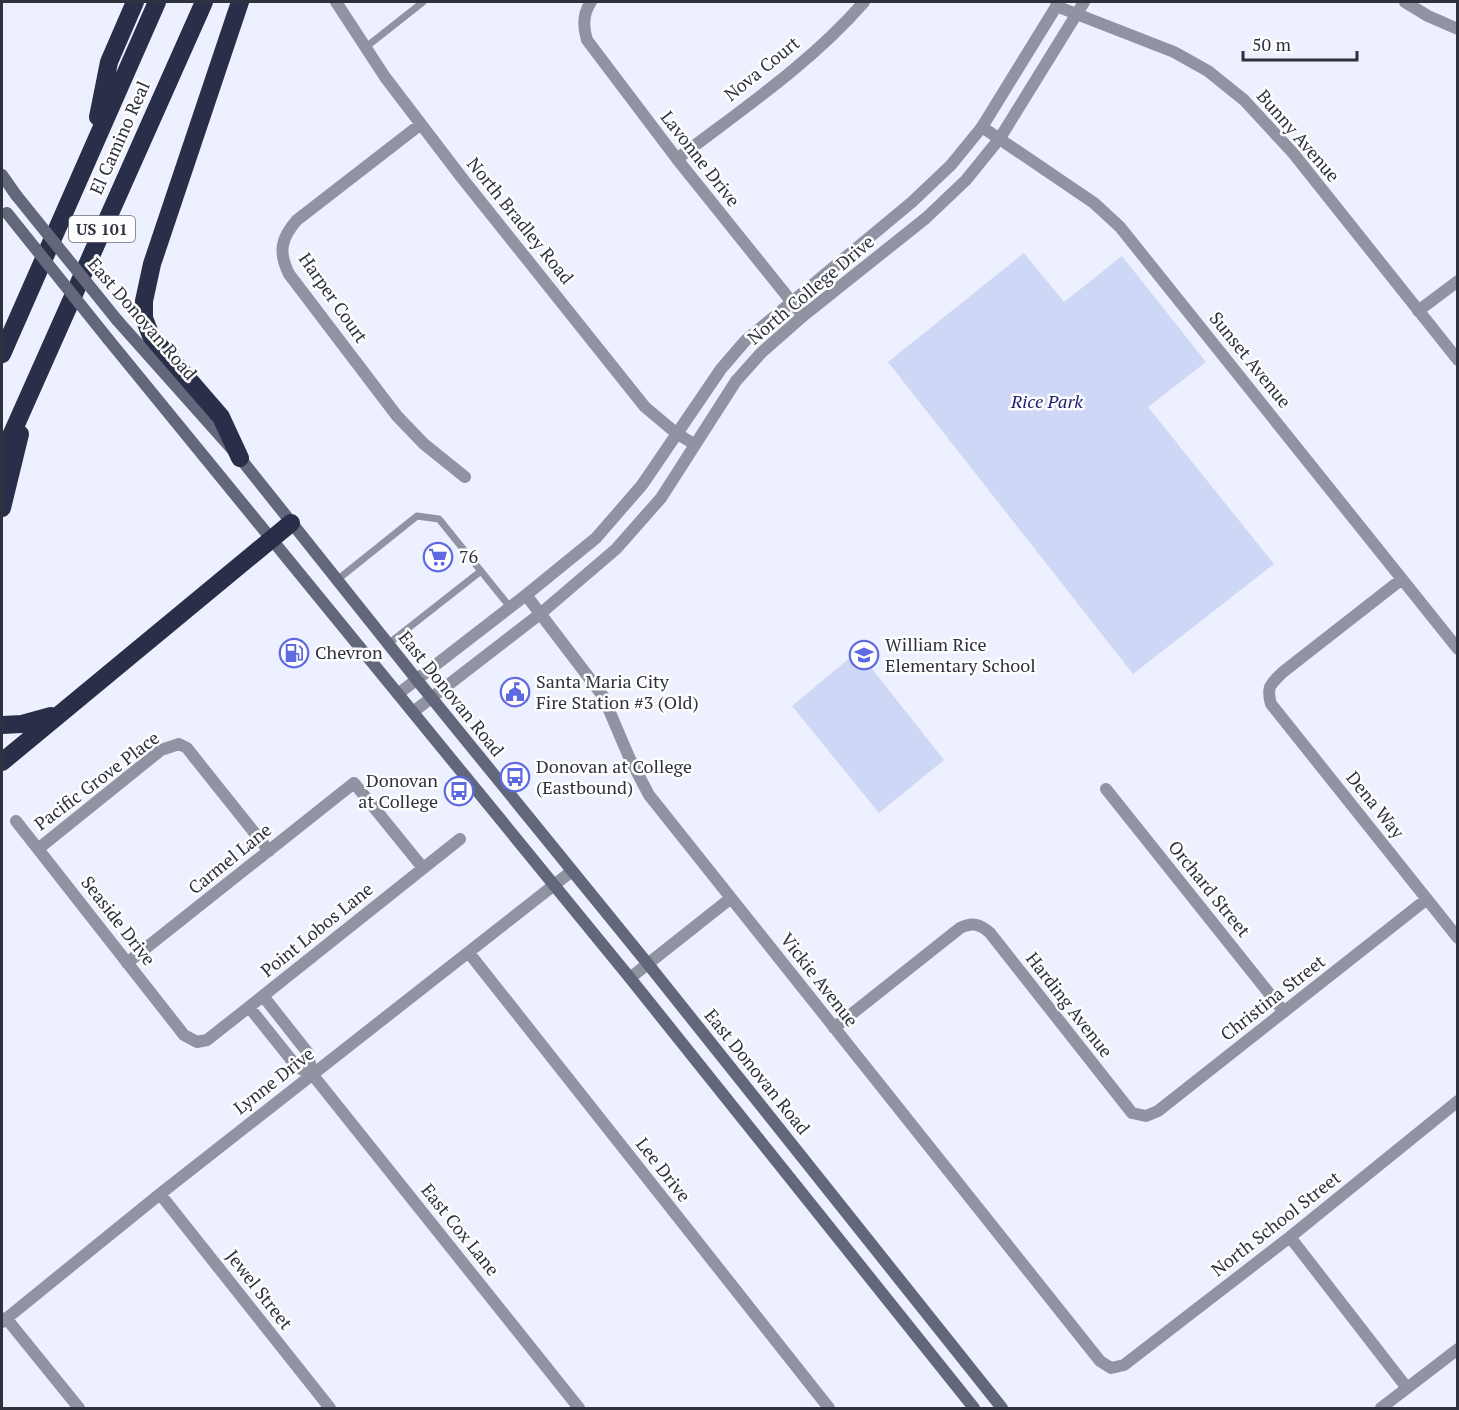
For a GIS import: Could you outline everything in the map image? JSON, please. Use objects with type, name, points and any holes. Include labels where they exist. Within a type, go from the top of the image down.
[{"type":"highway","points":[[91,150],[109,62],[135,2]]},
{"type":"highway","name":"El Camino Real","points":[[2,354],[157,2]]},
{"type":"highway","name":"El Camino Real","points":[[2,456],[204,2]]},
{"type":"highway","points":[[240,2],[152,264],[144,301],[144,318],[151,336],[221,417],[240,458]]},
{"type":"highway","points":[[2,508],[30,393]]},
{"type":"highway","points":[[2,762],[291,523]]},
{"type":"highway","points":[[2,725],[22,724],[59,713]]},
{"type":"main road","name":"East Donovan Road","points":[[2,175],[117,320],[240,458],[1002,1408]]},
{"type":"main road","name":"East Donovan Road","points":[[4,209],[271,540],[555,885],[974,1408]]},
{"type":"street","name":"North Bradley Road","points":[[336,2],[385,77],[645,407],[676,433],[694,444]]},
{"type":"street","name":"Lavonne Drive","points":[[591,2],[584,17],[587,40],[677,159],[803,316]]},
{"type":"street","name":"Nova Court","points":[[677,159],[802,62],[864,2]]},
{"type":"street","name":"North College Drive","points":[[413,712],[540,614],[616,549],[661,498],[736,381],[761,353],[803,316],[927,218],[966,180],[1000,138],[1084,2]]},
{"type":"street","points":[[1405,2],[1428,16],[1458,29]]},
{"type":"street","name":"North College Drive","points":[[398,694],[596,538],[642,485],[676,433],[746,340],[912,202],[951,165],[982,127],[1058,4]]},
{"type":"street","name":"Bunny Avenue","points":[[1058,4],[1076,15],[1174,52],[1208,71],[1244,100],[1293,153],[1458,360]]},
{"type":"street","name":"Harper Court","points":[[421,124],[297,220],[286,232],[282,247],[284,263],[289,274],[397,416],[424,444],[465,477]]},
{"type":"street","name":"Sunset Avenue","points":[[982,127],[1094,203],[1120,227],[1458,649]]},
{"type":"street","points":[[1418,311],[1458,281]]},
{"type":"street","name":"Dena Way","points":[[1402,579],[1283,672],[1269,686],[1268,692],[1271,704],[1458,938]]},
{"type":"street","name":"Vickie Avenue","points":[[526,595],[603,696],[629,757],[649,795],[1100,1361],[1111,1368]]},
{"type":"street","name":"Pacific Grove Place","points":[[38,849],[161,750],[178,744],[187,748],[269,851]]},
{"type":"street","name":"Carmel Lane","points":[[128,963],[354,783],[423,868]]},
{"type":"street","name":"Orchard Street","points":[[1106,789],[1284,1012]]},
{"type":"street","name":"Seaside Drive","points":[[16,821],[184,1035],[194,1041]]},
{"type":"street","name":"Point Lobos Lane","points":[[194,1041],[207,1040],[460,839]]},
{"type":"street","name":"Lynne Drive","points":[[4,1320],[160,1194],[572,871]]},
{"type":"street","points":[[630,978],[732,898]]},
{"type":"street","name":"Christina Street","points":[[1138,1116],[1146,1116],[1158,1111],[1427,899]]},
{"type":"street","name":"Harding Avenue","points":[[834,1028],[960,928],[969,923],[980,925],[990,933],[1132,1113],[1138,1116]]},
{"type":"street","name":"Lee Drive","points":[[469,953],[829,1408]]},
{"type":"street","name":"East Cox Lane","points":[[262,996],[308,1053],[312,1074]]},
{"type":"street","name":"East Cox Lane","points":[[249,1007],[297,1067],[312,1074],[579,1408]]},
{"type":"street","name":"North School Street","points":[[1111,1368],[1124,1365],[1290,1237],[1458,1101]]},
{"type":"street","name":"Jewel Street","points":[[160,1194],[330,1408]]},
{"type":"street","points":[[1290,1237],[1407,1388]]},
{"type":"street","points":[[4,1320],[79,1408]]},
{"type":"street","points":[[1381,1408],[1458,1349]]},
{"type":"lane","points":[[366,47],[423,2]]},
{"type":"lane","points":[[337,580],[417,516],[439,519],[510,607]]},
{"type":"lane","points":[[388,644],[481,571]]},
{"type":"green space","name":"Rice Park","points":[[1024,253],[1064,302],[1122,256],[1206,362],[1148,407],[1274,564],[1133,674],[888,362]]},
{"type":"green space","points":[[858,651],[944,760],[879,813],[792,706]]},
{"type":"place","name":"76","points":[[438,557]]},
{"type":"place","name":"Chevron","points":[[294,653]]},
{"type":"place","name":"William Rice Elementary School","points":[[864,655]]},
{"type":"place","name":"Santa Maria City Fire Station #3 (Old)","points":[[515,692]]},
{"type":"place","name":"Donovan at College (Eastbound)","points":[[515,777]]},
{"type":"place","name":"Donovan at College","points":[[459,791]]}]
